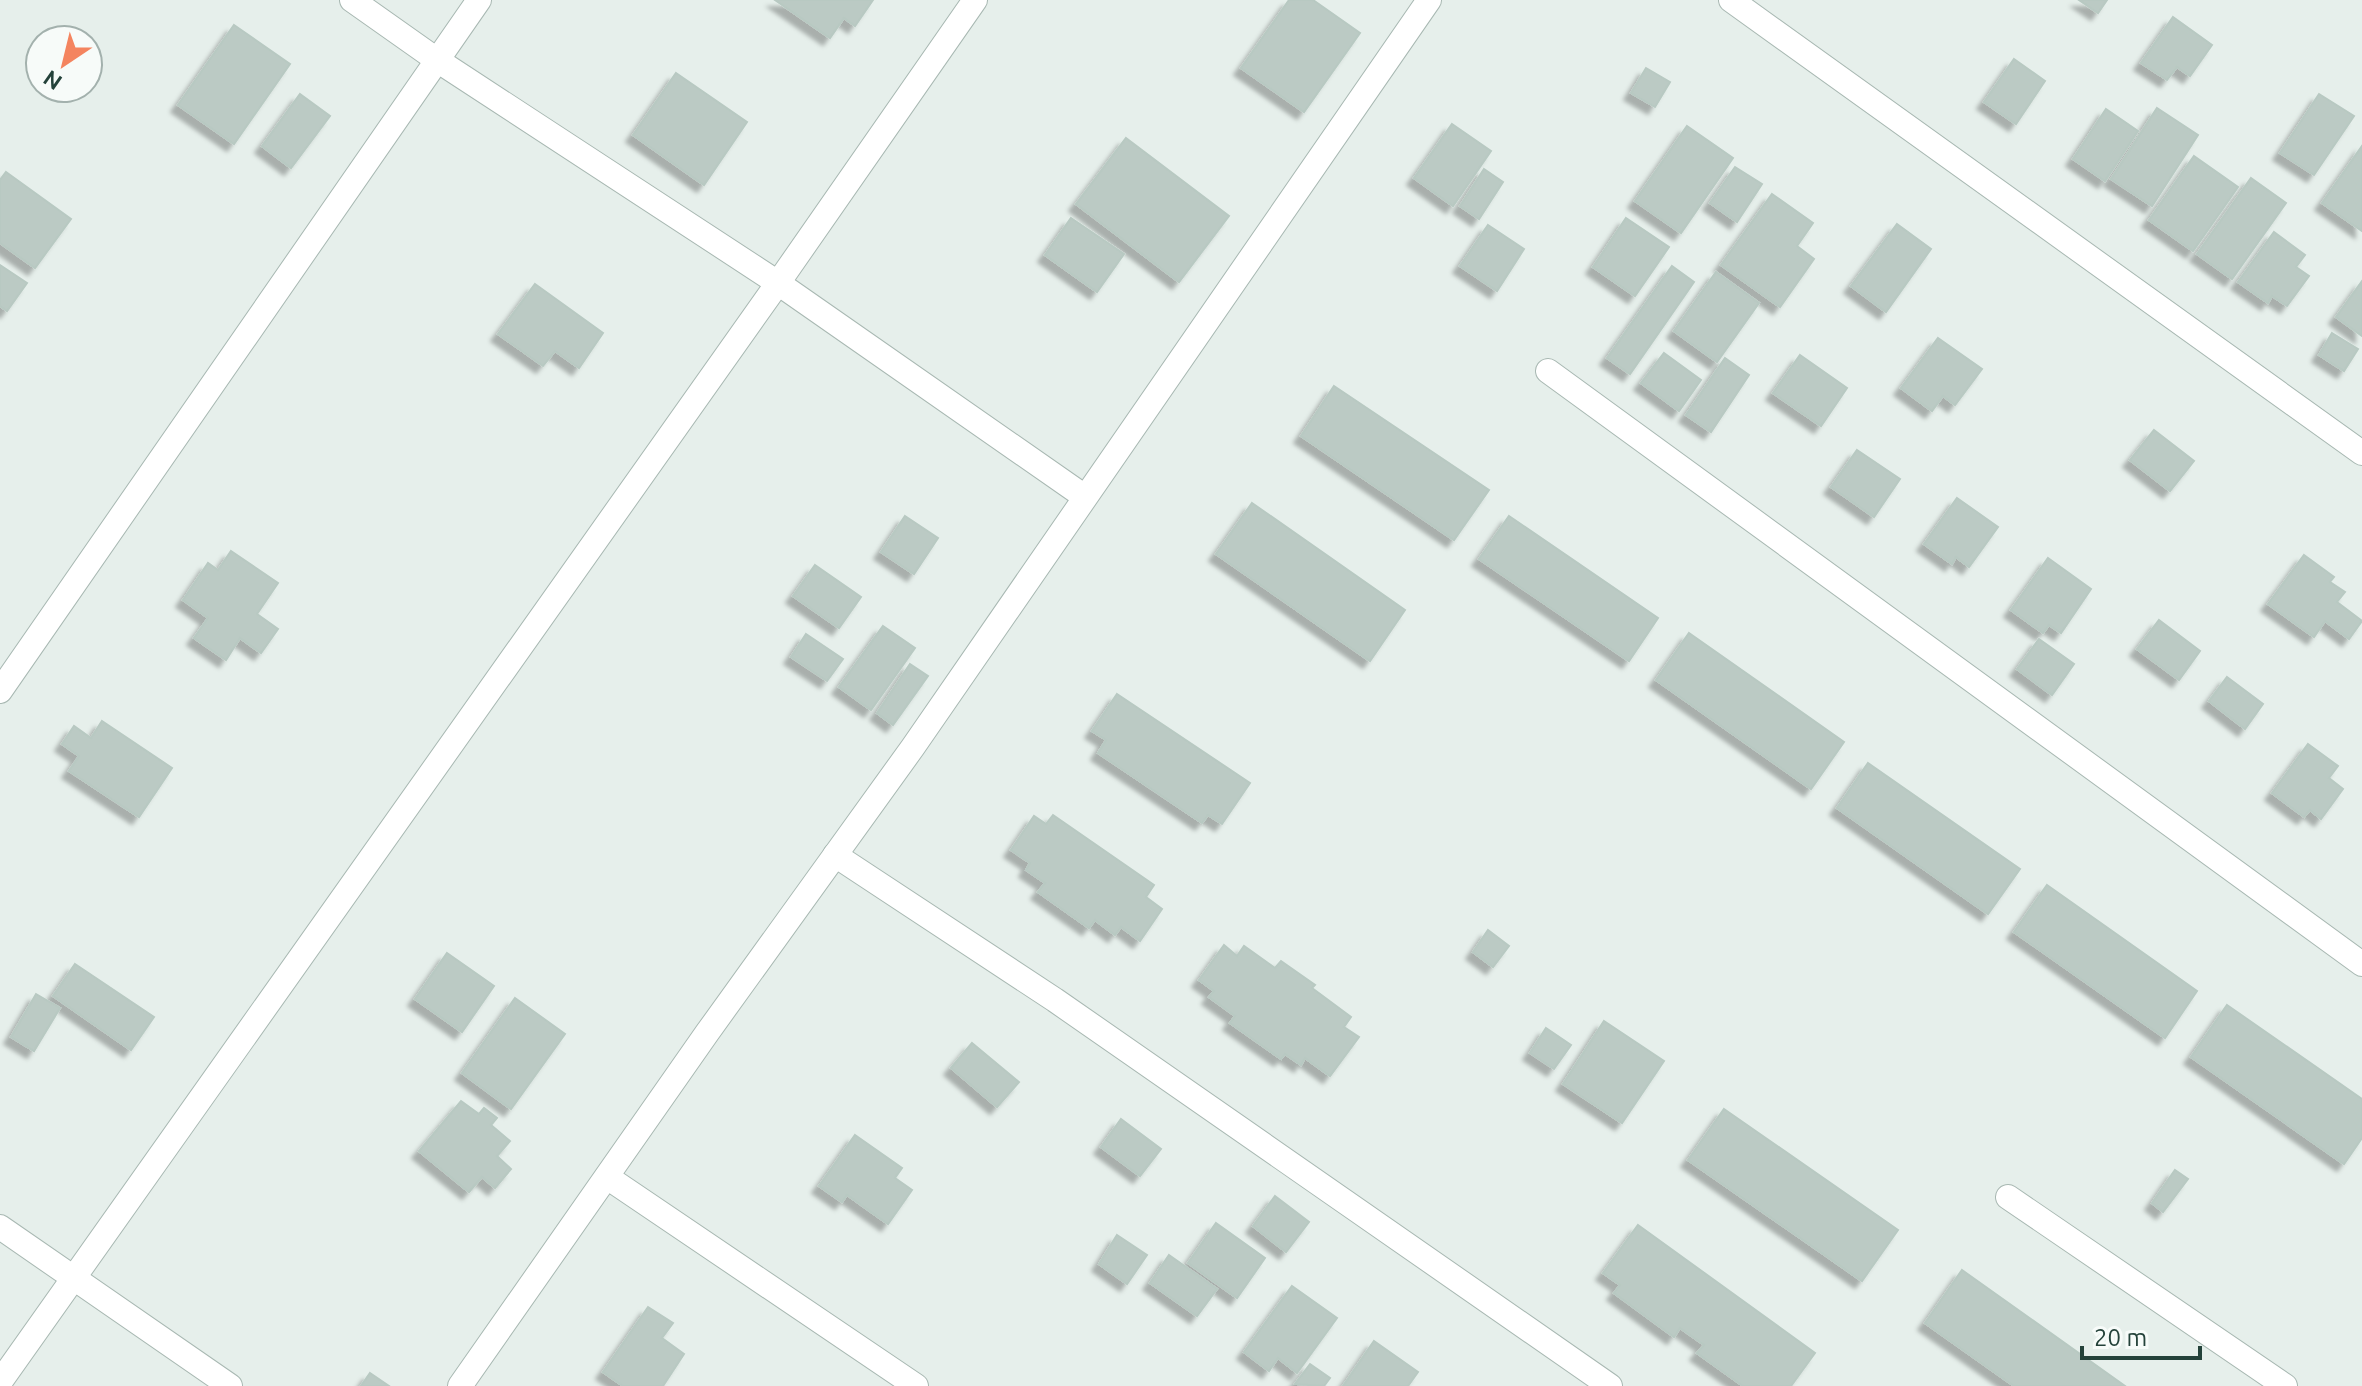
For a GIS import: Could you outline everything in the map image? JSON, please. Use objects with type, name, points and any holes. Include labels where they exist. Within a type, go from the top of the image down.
[{"type":"street","points":[[352,0],[437,60],[778,283],[1085,497]]},
{"type":"street","points":[[0,691],[479,0]]},
{"type":"street","points":[[0,1382],[975,0]]},
{"type":"street","points":[[460,1386],[835,855],[1429,0]]},
{"type":"street","points":[[1731,0],[2362,453]]},
{"type":"street","points":[[1548,371],[2362,964]]},
{"type":"street","points":[[835,855],[1055,1000],[1610,1386]]},
{"type":"street","points":[[607,1177],[916,1386]]},
{"type":"street","points":[[2008,1197],[2285,1386]]},
{"type":"street","points":[[0,1227],[230,1386]]},
{"type":"building","points":[[775,0],[873,0],[855,26],[844,18],[830,38]]},
{"type":"building","points":[[1289,0],[1313,0],[1360,33],[1304,112],[1241,68]]},
{"type":"building","points":[[2079,0],[2107,0],[2098,13]]},
{"type":"building","points":[[2173,17],[2212,45],[2190,76],[2177,67],[2167,80],[2141,63]]},
{"type":"building","points":[[234,25],[290,64],[234,144],[178,105]]},
{"type":"building","points":[[2014,59],[2045,81],[2016,124],[1984,102]]},
{"type":"building","points":[[1646,68],[1670,82],[1655,107],[1631,93]]},
{"type":"building","points":[[676,73],[747,122],[704,185],[633,135]]},
{"type":"building","points":[[300,94],[330,116],[291,168],[262,146]]},
{"type":"building","points":[[2319,94],[2354,116],[2314,175],[2280,153]]},
{"type":"building","points":[[2157,108],[2198,135],[2152,206],[2111,179]]},
{"type":"building","points":[[2106,109],[2138,131],[2105,181],[2073,159]]},
{"type":"building","points":[[1452,124],[1491,151],[1453,206],[1414,178]]},
{"type":"building","points":[[1687,126],[1733,158],[1681,233],[1635,201]]},
{"type":"building","points":[[1126,138],[1229,216],[1179,282],[1076,204]]},
{"type":"building","points":[[2362,146],[2362,231],[2322,203]]},
{"type":"building","points":[[2194,156],[2238,187],[2193,251],[2149,220]]},
{"type":"building","points":[[1735,167],[1762,184],[1737,222],[1710,203]]},
{"type":"building","points":[[1484,169],[1503,182],[1479,219],[1460,206]]},
{"type":"building","points":[[6,172],[71,219],[35,268],[0,243],[0,180]]},
{"type":"building","points":[[2251,178],[2286,203],[2232,279],[2197,254]]},
{"type":"building","points":[[1772,194],[1813,223],[1797,246],[1814,259],[1780,307],[1721,265]]},
{"type":"building","points":[[1071,218],[1124,254],[1097,292],[1045,255]]},
{"type":"building","points":[[1626,218],[1669,247],[1635,296],[1593,267]]},
{"type":"building","points":[[1897,224],[1931,249],[1886,312],[1851,286]]},
{"type":"building","points":[[1488,225],[1524,249],[1497,291],[1460,266]]},
{"type":"building","points":[[2274,232],[2305,255],[2296,267],[2309,276],[2287,306],[2272,296],[2268,303],[2238,282]]},
{"type":"building","points":[[0,265],[27,283],[7,311],[0,306]]},
{"type":"building","points":[[1672,266],[1694,282],[1630,374],[1607,358]]},
{"type":"building","points":[[1716,272],[1759,303],[1717,362],[1674,331]]},
{"type":"building","points":[[2362,281],[2362,336],[2336,317]]},
{"type":"building","points":[[535,284],[603,333],[579,368],[555,351],[543,366],[498,334]]},
{"type":"building","points":[[2332,333],[2358,349],[2344,371],[2319,355]]},
{"type":"building","points":[[1938,338],[1982,369],[1955,405],[1943,396],[1932,411],[1901,388]]},
{"type":"building","points":[[1664,353],[1701,380],[1679,411],[1641,383]]},
{"type":"building","points":[[1800,355],[1847,388],[1821,426],[1773,393]]},
{"type":"building","points":[[1725,358],[1749,375],[1711,432],[1686,415]]},
{"type":"building","points":[[1334,386],[1489,490],[1454,540],[1301,436]]},
{"type":"building","points":[[2154,430],[2194,461],[2170,491],[2130,460]]},
{"type":"building","points":[[1857,450],[1900,479],[1874,517],[1831,487]]},
{"type":"building","points":[[1957,498],[1998,527],[1969,567],[1956,557],[1952,564],[1924,544]]},
{"type":"building","points":[[1252,503],[1405,610],[1370,661],[1216,554]]},
{"type":"building","points":[[905,516],[938,538],[914,574],[881,552]]},
{"type":"building","points":[[1509,516],[1658,618],[1629,661],[1479,559]]},
{"type":"building","points":[[231,551],[278,583],[257,614],[278,629],[261,653],[240,638],[226,660],[194,638],[208,618],[183,600],[208,563],[218,570]]},
{"type":"building","points":[[2304,555],[2334,577],[2330,582],[2345,592],[2337,602],[2362,621],[2349,639],[2325,621],[2314,637],[2268,604]]},
{"type":"building","points":[[2048,558],[2091,589],[2061,633],[2049,625],[2043,633],[2011,610]]},
{"type":"building","points":[[815,565],[861,597],[839,628],[793,596]]},
{"type":"building","points":[[2159,620],[2200,651],[2179,680],[2137,649]]},
{"type":"building","points":[[883,626],[915,648],[871,710],[839,687]]},
{"type":"building","points":[[1689,633],[1844,742],[1811,789],[1656,680]]},
{"type":"building","points":[[806,634],[843,659],[827,681],[791,657]]},
{"type":"building","points":[[2039,639],[2074,664],[2052,695],[2017,669]]},
{"type":"building","points":[[910,664],[928,676],[893,725],[877,713]]},
{"type":"building","points":[[2227,677],[2263,704],[2245,729],[2209,701]]},
{"type":"building","points":[[1117,694],[1250,783],[1222,824],[1208,815],[1202,823],[1098,753],[1106,740],[1092,731]]},
{"type":"building","points":[[102,721],[172,768],[139,817],[69,771],[79,756],[62,744],[74,726],[91,738]]},
{"type":"building","points":[[2308,744],[2338,766],[2329,778],[2343,789],[2321,819],[2310,810],[2304,817],[2272,793]]},
{"type":"building","points":[[1868,763],[2020,869],[1988,914],[1837,808]]},
{"type":"building","points":[[1053,815],[1154,885],[1146,897],[1162,909],[1140,941],[1121,927],[1115,935],[1095,920],[1089,928],[1038,892],[1045,883],[1026,870],[1030,863],[1011,850],[1034,816],[1046,824]]},
{"type":"building","points":[[2047,885],[2197,991],[2165,1038],[2014,932]]},
{"type":"building","points":[[1488,930],[1509,946],[1493,967],[1473,952]]},
{"type":"building","points":[[1224,945],[1237,956],[1244,946],[1275,968],[1281,961],[1315,985],[1312,988],[1351,1017],[1344,1027],[1359,1037],[1330,1076],[1305,1058],[1301,1065],[1285,1054],[1281,1059],[1230,1023],[1235,1016],[1209,997],[1214,991],[1199,980]]},
{"type":"building","points":[[447,953],[494,986],[462,1032],[415,999]]},
{"type":"building","points":[[75,964],[154,1017],[131,1050],[53,996]]},
{"type":"building","points":[[36,994],[60,1008],[34,1051],[11,1037]]},
{"type":"building","points":[[515,998],[565,1034],[511,1109],[462,1073]]},
{"type":"building","points":[[2227,1005],[2362,1099],[2362,1138],[2344,1164],[2191,1057]]},
{"type":"building","points":[[1604,1021],[1664,1061],[1622,1123],[1563,1084]]},
{"type":"building","points":[[1546,1028],[1571,1045],[1554,1069],[1530,1053]]},
{"type":"building","points":[[972,1043],[1019,1082],[997,1107],[951,1068]]},
{"type":"building","points":[[461,1101],[479,1114],[484,1108],[497,1118],[491,1125],[510,1141],[497,1156],[511,1169],[495,1188],[482,1177],[469,1192],[419,1151]]},
{"type":"building","points":[[1724,1109],[1898,1230],[1862,1281],[1688,1160]]},
{"type":"building","points":[[1121,1119],[1161,1149],[1140,1176],[1101,1147]]},
{"type":"building","points":[[855,1135],[902,1168],[895,1178],[912,1190],[888,1224],[847,1195],[842,1202],[819,1186]]},
{"type":"building","points":[[2175,1170],[2188,1179],[2163,1212],[2152,1203]]},
{"type":"building","points":[[1275,1196],[1309,1222],[1286,1252],[1253,1226]]},
{"type":"building","points":[[1216,1223],[1265,1258],[1237,1298],[1188,1263]]},
{"type":"building","points":[[1638,1225],[1815,1353],[1791,1386],[1743,1386],[1697,1353],[1704,1345],[1680,1328],[1674,1337],[1614,1293],[1620,1285],[1603,1273]]},
{"type":"building","points":[[1117,1235],[1147,1255],[1127,1284],[1099,1264]]},
{"type":"building","points":[[1169,1255],[1217,1289],[1197,1316],[1150,1283]]},
{"type":"building","points":[[1962,1270],[2125,1386],[2014,1386],[1925,1323]]},
{"type":"building","points":[[1292,1286],[1337,1318],[1297,1373],[1278,1358],[1269,1371],[1244,1352]]},
{"type":"building","points":[[648,1307],[673,1323],[662,1338],[684,1354],[663,1386],[623,1386],[603,1372]]},
{"type":"building","points":[[1374,1341],[1418,1372],[1408,1386],[1343,1386]]},
{"type":"building","points":[[1310,1364],[1330,1378],[1324,1386],[1295,1384]]},
{"type":"building","points":[[370,1373],[389,1386],[361,1386]]}]
